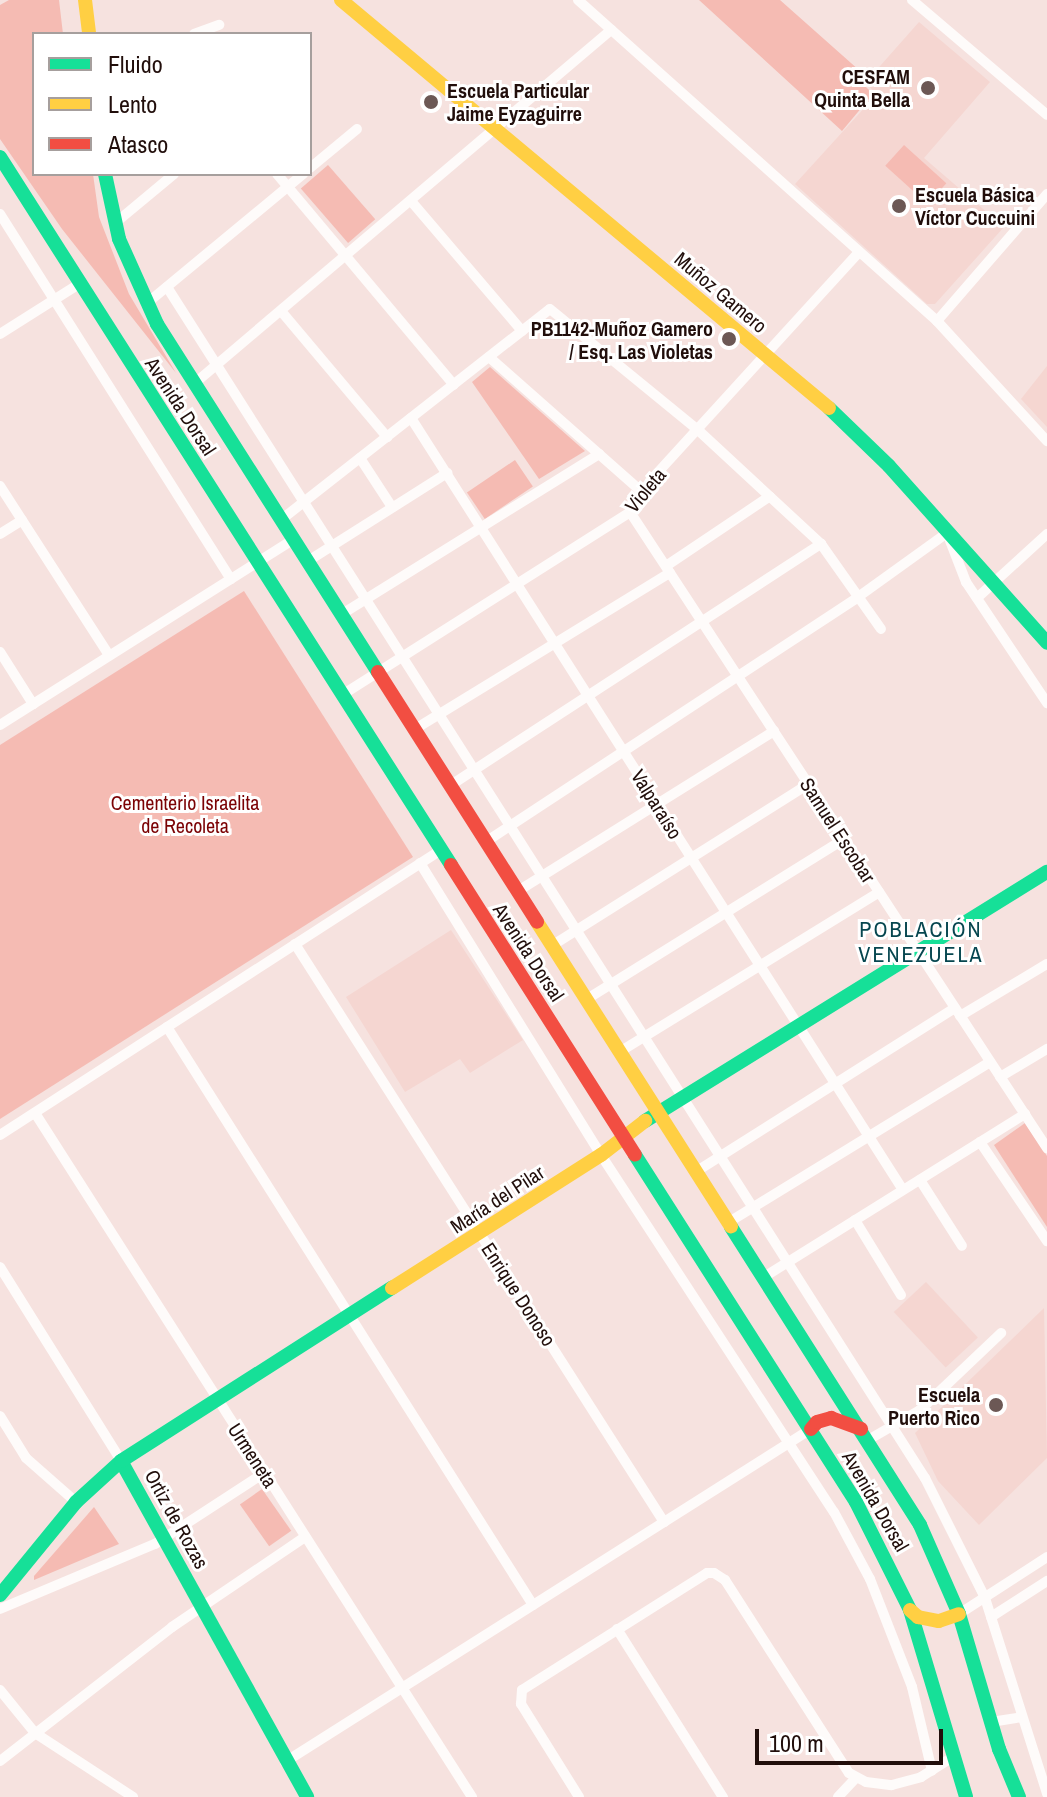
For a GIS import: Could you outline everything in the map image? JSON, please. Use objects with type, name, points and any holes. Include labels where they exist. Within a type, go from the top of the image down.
[{"type":"main road","points":[[85,0],[89,32]]},
{"type":"main road","name":"Muñoz Gamero","points":[[341,0],[765,354],[870,446],[1047,643]]},
{"type":"main road","name":"Avenida Dorsal","points":[[0,157],[811,1429],[869,1525],[910,1610],[966,1797]]},
{"type":"main road","name":"Avenida Dorsal","points":[[105,176],[114,224],[146,304],[920,1525],[959,1614],[991,1722],[1019,1797]]},
{"type":"main road","name":"María del Pilar","points":[[0,1595],[76,1502],[121,1461],[625,1140],[659,1111],[684,1095],[1045,876]]},
{"type":"main road","points":[[811,1429],[817,1422],[831,1418],[865,1435]]},
{"type":"main road","name":"Ortiz de Rozas","points":[[121,1461],[166,1537],[285,1762],[307,1797]]},
{"type":"main road","points":[[910,1610],[918,1617],[939,1621],[959,1614]]},
{"type":"street","points":[[578,0],[937,321],[1047,441]]},
{"type":"street","points":[[912,0],[1047,115]]},
{"type":"street","points":[[200,32],[219,25]]},
{"type":"street","points":[[195,383],[611,30]]},
{"type":"street","points":[[312,166],[357,129]]},
{"type":"street","points":[[114,224],[172,176]]},
{"type":"street","points":[[279,176],[454,385]]},
{"type":"street","points":[[146,304],[301,176]]},
{"type":"street","points":[[937,321],[1047,194]]},
{"type":"street","points":[[411,201],[522,331]]},
{"type":"street","points":[[0,214],[231,579]]},
{"type":"street","name":"Violeta","points":[[342,695],[630,512],[642,492],[859,252]]},
{"type":"street","points":[[0,334],[79,284]]},
{"type":"street","points":[[167,287],[441,713],[925,1478],[985,1598],[1047,1793]]},
{"type":"street","points":[[282,519],[550,309],[698,430],[821,544],[881,629]]},
{"type":"street","points":[[281,311],[387,437]]},
{"type":"street","points":[[489,357],[642,492]]},
{"type":"street","name":"Valparaíso","points":[[411,418],[903,1190]]},
{"type":"street","points":[[342,614],[599,454]]},
{"type":"street","points":[[360,458],[392,507]]},
{"type":"street","points":[[308,561],[447,473]]},
{"type":"street","points":[[0,486],[109,655]]},
{"type":"street","points":[[415,729],[668,569],[770,496]]},
{"type":"street","name":"Samuel Escobar","points":[[630,512],[1045,1142]]},
{"type":"street","points":[[0,534],[22,520]]},
{"type":"street","points":[[487,841],[858,597],[947,533],[956,561],[977,598],[1047,703]]},
{"type":"street","points":[[977,598],[1047,534]]},
{"type":"street","points":[[0,725],[294,539]]},
{"type":"street","points":[[451,785],[821,544]]},
{"type":"street","points":[[0,652],[33,704]]},
{"type":"street","points":[[518,891],[774,731]]},
{"type":"street","points":[[553,945],[809,784]]},
{"type":"street","points":[[587,999],[844,839]]},
{"type":"street","points":[[0,1135],[441,850]]},
{"type":"street","name":"Avenida Dorsal","points":[[420,863],[601,1155],[834,1512],[870,1579],[912,1687],[932,1771]]},
{"type":"street","points":[[621,1051],[879,892]]},
{"type":"street","name":"Enrique Donoso","points":[[295,944],[664,1522]]},
{"type":"street","points":[[697,1171],[835,1083],[1047,964]]},
{"type":"street","points":[[167,1027],[533,1605]]},
{"type":"street","points":[[1000,1077],[1047,1049]]},
{"type":"street","points":[[729,1222],[990,1062]]},
{"type":"street","name":"Urmeneta","points":[[35,1113],[472,1797]]},
{"type":"street","points":[[764,1277],[1025,1114]]},
{"type":"street","points":[[980,1142],[1047,1241]]},
{"type":"street","points":[[920,1180],[962,1246]]},
{"type":"street","points":[[855,1220],[901,1295]]},
{"type":"street","name":"Ortiz de Rozas","points":[[0,1267],[4,1284],[121,1461]]},
{"type":"street","points":[[865,1435],[895,1427],[920,1410],[1001,1333]]},
{"type":"street","points":[[0,1416],[26,1458],[76,1502]]},
{"type":"street","points":[[285,1762],[811,1429]]},
{"type":"street","points":[[0,1609],[166,1537],[264,1473]]},
{"type":"street","points":[[0,1761],[201,1606],[305,1537]]},
{"type":"street","points":[[959,1614],[1047,1557]]},
{"type":"street","points":[[579,1797],[521,1704],[520,1695],[526,1686],[703,1575],[714,1573],[725,1580],[836,1757],[856,1778],[874,1784],[892,1785],[932,1771],[953,1757]]},
{"type":"street","points":[[991,1617],[1047,1581]]},
{"type":"street","points":[[617,1629],[723,1797]]},
{"type":"street","points":[[0,1690],[35,1733],[133,1797]]},
{"type":"street","points":[[991,1722],[1022,1717]]},
{"type":"street","points":[[838,1797],[856,1778]]},
{"type":"shaded area","name":"Escuela Básica Víctor Cuccuini","points":[[919,22],[990,82],[924,158],[1004,227],[935,304],[927,304],[795,184],[877,94],[865,83]]},
{"type":"shaded area","points":[[1047,366],[1047,427],[1021,399]]},
{"type":"shaded area","points":[[451,930],[523,1040],[470,1073],[460,1059],[405,1092],[346,997]]},
{"type":"shaded area","points":[[926,1282],[978,1338],[946,1368],[894,1312]]},
{"type":"shaded area","name":"Escuela Puerto Rico","points":[[1044,1308],[1047,1458],[979,1525],[938,1481],[915,1433]]},
{"type":"green space","points":[[9,0],[59,0],[63,32],[32,32],[32,176],[93,176],[99,217],[129,294],[176,373],[62,229],[0,139],[0,5]]},
{"type":"green space","points":[[699,0],[780,0],[860,71],[855,76],[873,94],[842,131]]},
{"type":"green space","points":[[904,145],[946,183],[928,204],[885,166]]},
{"type":"green space","points":[[328,165],[375,219],[348,243],[301,189]]},
{"type":"green space","points":[[490,367],[585,451],[539,479],[472,382]]},
{"type":"green space","points":[[515,460],[533,487],[485,519],[467,492]]},
{"type":"green space","name":"Cementerio Israelita de Recoleta","points":[[244,591],[413,857],[0,1119],[0,745]]},
{"type":"green space","points":[[1025,1123],[1047,1156],[1047,1227],[994,1145]]},
{"type":"green space","points":[[262,1489],[291,1531],[269,1546],[240,1504]]},
{"type":"green space","points":[[94,1507],[119,1544],[34,1580],[34,1576]]},
{"type":"traffic: fast","points":[[0,157],[451,865]]},
{"type":"traffic: fast","points":[[105,176],[119,239],[157,324],[378,672]]},
{"type":"traffic: fast","points":[[829,408],[889,466],[1047,643]]},
{"type":"traffic: fast","points":[[645,1121],[1047,872]]},
{"type":"traffic: fast","points":[[635,1155],[856,1502],[910,1610],[966,1797]]},
{"type":"traffic: fast","points":[[731,1227],[920,1525],[959,1614],[999,1749],[1019,1797]]},
{"type":"traffic: fast","points":[[0,1595],[76,1502],[121,1461],[392,1288]]},
{"type":"traffic: fast","points":[[121,1461],[307,1797]]},
{"type":"traffic: slow","points":[[85,0],[89,32]]},
{"type":"traffic: slow","points":[[341,0],[829,408]]},
{"type":"traffic: slow","points":[[537,922],[731,1227]]},
{"type":"traffic: slow","points":[[392,1288],[601,1155],[645,1121]]},
{"type":"traffic: slow","points":[[910,1610],[918,1617],[939,1621],[959,1614]]},
{"type":"traffic: jam","points":[[378,672],[537,922]]},
{"type":"traffic: jam","points":[[451,865],[635,1155]]},
{"type":"traffic: jam","points":[[811,1429],[817,1422],[831,1418],[861,1429]]},
{"type":"place","name":"CESFAM Quinta Bella","points":[[928,88]]},
{"type":"place","name":"Escuela Particular Jaime Eyzaguirre","points":[[431,102]]},
{"type":"place","name":"Escuela Básica Víctor Cuccuini","points":[[899,206]]},
{"type":"place","name":"PB1142-Muñoz Gamero / Esq. Las Violetas","points":[[729,339]]},
{"type":"place","name":"Escuela Puerto Rico","points":[[996,1405]]},
{"type":"district","name":"POBLACIÓN VENEZUELA","points":[[921,942]]}]
